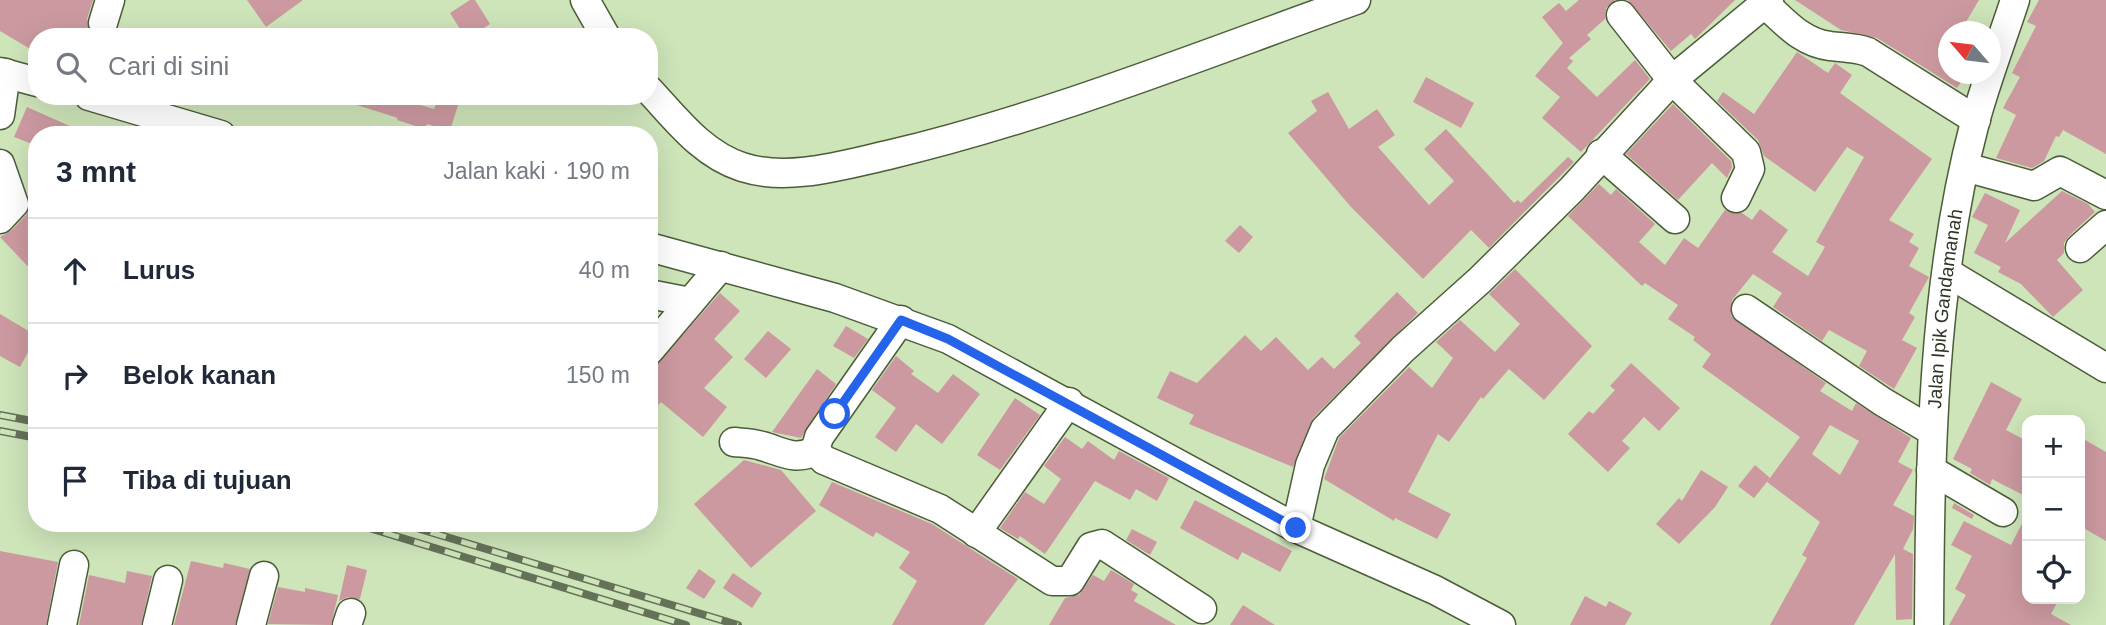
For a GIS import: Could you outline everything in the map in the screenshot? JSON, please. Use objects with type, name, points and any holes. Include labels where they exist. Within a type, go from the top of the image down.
[{"type":"street","points":[[585,0],[601,28]]},
{"type":"street","points":[[658,100],[696,141],[720,159],[756,170],[812,171],[924,146],[1024,118],[1153,76],[1356,0]]},
{"type":"street","name":"Jalan Ipik Gandamanah","points":[[1929,625],[1932,431],[1948,273],[1965,167],[1976,120],[2015,0]]},
{"type":"street","points":[[1296,528],[1310,465],[1325,429],[1403,349],[1479,280],[1572,189],[1601,154],[1672,80],[1767,2],[1799,35],[1820,44],[1854,47],[1868,52],[1976,120]]},
{"type":"street","points":[[1621,15],[1672,80],[1746,152],[1750,169],[1736,198]]},
{"type":"street","points":[[0,115],[3,73],[28,80]]},
{"type":"street","points":[[108,105],[148,124]]},
{"type":"street","points":[[1601,154],[1675,219]]},
{"type":"street","points":[[0,164],[14,204],[0,219]]},
{"type":"street","points":[[1965,167],[2034,186],[2060,171],[2106,195]]},
{"type":"street","points":[[2080,248],[2106,225]]},
{"type":"street","points":[[658,249],[901,320],[948,339],[1069,402],[1296,528],[1435,590],[1501,625]]},
{"type":"street","points":[[658,340],[721,266]]},
{"type":"street","points":[[1948,273],[2106,368]]},
{"type":"street","points":[[658,296],[690,302]]},
{"type":"street","points":[[1746,309],[1883,402],[1932,431]]},
{"type":"street","points":[[815,452],[819,437],[901,320]]},
{"type":"street","points":[[976,533],[1069,402]]},
{"type":"street","points":[[734,442],[760,445],[791,457],[803,457],[815,452]]},
{"type":"street","points":[[815,452],[824,460],[940,509],[1052,580],[1070,581],[1091,547],[1102,544],[1202,609]]},
{"type":"street","points":[[1931,470],[2003,512]]},
{"type":"street","points":[[62,625],[74,565]]},
{"type":"street","points":[[251,625],[264,576]]},
{"type":"street","points":[[157,625],[168,580]]},
{"type":"building","points":[[0,0],[93,0],[87,19],[88,28],[28,28],[28,48],[0,31]]},
{"type":"building","points":[[247,0],[303,0],[266,27]]},
{"type":"building","points":[[470,0],[475,0],[490,24],[484,28],[459,28],[450,13]]},
{"type":"building","points":[[1579,0],[1615,0],[1606,8],[1605,19],[1587,35],[1591,39],[1569,58],[1573,61],[1567,68],[1597,97],[1635,60],[1650,79],[1581,152],[1542,118],[1560,97],[1535,76],[1563,43],[1542,17],[1559,3],[1566,11]]},
{"type":"building","points":[[1628,0],[1735,0],[1695,39],[1691,34],[1671,51]]},
{"type":"building","points":[[1795,0],[1979,0],[1967,21],[1938,21],[1938,76],[1877,38],[1841,30]]},
{"type":"building","points":[[2039,0],[2106,0],[2106,154],[2063,130],[2059,137],[2056,136],[2044,161],[2032,168],[1996,158],[2016,115],[2003,108],[2020,77],[2012,73],[2036,26],[2027,22]]},
{"type":"building","points":[[1797,52],[1828,73],[1835,63],[1852,75],[1840,93],[1932,159],[1889,220],[1914,234],[1909,242],[1919,248],[1909,266],[1929,277],[1909,313],[1915,317],[1902,340],[1917,348],[1894,389],[1859,366],[1867,351],[1829,330],[1822,341],[1773,307],[1782,293],[1753,274],[1732,300],[1731,316],[1826,383],[1820,391],[1852,411],[1856,403],[1911,438],[1898,462],[1913,470],[1893,505],[1914,516],[1913,529],[1903,549],[1913,554],[1912,619],[1896,620],[1895,554],[1854,625],[1770,625],[1807,558],[1802,555],[1820,522],[1767,482],[1800,437],[1702,367],[1711,354],[1693,340],[1695,337],[1668,319],[1678,305],[1645,283],[1642,286],[1568,216],[1599,184],[1611,195],[1616,189],[1655,224],[1639,242],[1665,265],[1684,238],[1698,248],[1725,210],[1742,213],[1752,220],[1760,209],[1788,230],[1772,252],[1808,276],[1825,247],[1816,242],[1864,157],[1847,147],[1815,192],[1764,156],[1758,140],[1717,101],[1723,92],[1754,114]],"holes":[[[1830,425],[1859,441],[1840,475],[1812,454]]]},
{"type":"building","points":[[1426,77],[1474,103],[1461,128],[1413,102]]},
{"type":"building","points":[[1328,92],[1349,129],[1377,109],[1395,135],[1378,147],[1429,205],[1454,181],[1424,149],[1446,129],[1514,203],[1518,200],[1521,203],[1568,157],[1574,162],[1489,248],[1471,230],[1423,279],[1351,207],[1288,133],[1317,111],[1311,101]]},
{"type":"building","points":[[1673,104],[1731,161],[1732,167],[1727,178],[1712,163],[1678,200],[1626,154]]},
{"type":"building","points":[[357,105],[420,105],[434,109],[436,105],[458,105],[452,126],[416,126],[397,120],[398,118]]},
{"type":"building","points":[[27,107],[70,126],[28,126],[28,142],[14,137]]},
{"type":"building","points":[[2062,191],[2088,204],[2095,212],[2069,236],[2064,243],[2064,253],[2057,260],[2083,290],[2053,317],[2021,284],[1998,272],[2001,267],[1974,253],[1988,225],[1972,217],[1985,193],[2020,210],[2005,243]]},
{"type":"building","points":[[28,208],[28,267],[0,237],[12,230],[26,215]]},
{"type":"building","points":[[1240,225],[1253,237],[1239,253],[1225,241]]},
{"type":"building","points":[[1515,269],[1592,346],[1544,400],[1509,369],[1483,399],[1481,397],[1449,442],[1438,434],[1408,492],[1451,514],[1437,539],[1395,518],[1394,521],[1324,479],[1339,438],[1409,367],[1432,388],[1453,358],[1436,342],[1460,320],[1495,352],[1520,324],[1489,294]]},
{"type":"building","points":[[1397,292],[1418,313],[1313,418],[1293,467],[1189,424],[1194,415],[1157,398],[1170,371],[1197,383],[1245,335],[1261,351],[1276,337],[1308,370],[1322,357],[1334,369],[1361,343],[1354,336]]},
{"type":"building","points":[[720,293],[740,311],[714,339],[733,357],[704,388],[727,407],[703,437],[661,402],[658,405],[658,363]]},
{"type":"building","points":[[0,314],[28,331],[28,352],[20,367],[0,356]]},
{"type":"building","points":[[846,326],[868,339],[854,358],[833,346]]},
{"type":"building","points":[[768,331],[791,349],[766,378],[744,359]]},
{"type":"building","points":[[896,356],[914,371],[911,374],[938,393],[953,374],[980,394],[942,444],[916,424],[896,452],[875,437],[896,408],[872,390]]},
{"type":"building","points":[[1631,363],[1680,408],[1659,431],[1644,417],[1622,441],[1630,448],[1608,472],[1568,434],[1589,411],[1593,414],[1615,390],[1610,386]]},
{"type":"building","points":[[817,369],[836,384],[801,438],[772,432]]},
{"type":"building","points":[[1991,382],[2022,399],[2006,430],[2022,438],[2022,494],[1992,479],[1990,485],[1970,473],[1972,469],[1953,459]]},
{"type":"building","points":[[1015,398],[1040,415],[1000,470],[977,455]]},
{"type":"building","points":[[1065,437],[1082,449],[1088,441],[1114,460],[1119,451],[1169,478],[1157,501],[1136,489],[1130,500],[1095,481],[1045,554],[1020,536],[1018,539],[1000,528],[1025,492],[1044,504],[1061,479],[1044,466]]},
{"type":"building","points":[[2085,440],[2106,452],[2106,541],[2085,529]]},
{"type":"building","points":[[744,460],[781,470],[816,511],[751,568],[694,504]]},
{"type":"building","points":[[1755,465],[1770,478],[1754,498],[1738,486]]},
{"type":"building","points":[[1701,470],[1728,487],[1715,507],[1679,544],[1656,524],[1679,498],[1682,501]]},
{"type":"building","points":[[832,482],[932,524],[1018,579],[984,625],[892,625],[917,581],[899,568],[910,552],[876,532],[873,537],[819,505]]},
{"type":"building","points":[[1195,500],[1292,551],[1280,572],[1242,552],[1238,560],[1180,528]]},
{"type":"building","points":[[1954,503],[1974,515],[1972,519],[1952,508]]},
{"type":"building","points":[[1964,521],[2011,545],[2022,524],[2022,604],[2056,604],[2051,614],[2071,625],[1949,625],[1966,595],[1955,589],[1972,556],[1951,545]]},
{"type":"building","points":[[1132,529],[1157,542],[1150,555],[1126,540]]},
{"type":"building","points":[[0,551],[58,562],[46,625],[0,625]]},
{"type":"building","points":[[191,561],[223,568],[224,563],[250,569],[235,625],[174,625]]},
{"type":"building","points":[[347,565],[367,570],[360,599],[348,597],[339,601]]},
{"type":"building","points":[[699,569],[716,581],[704,599],[686,588]]},
{"type":"building","points":[[1111,570],[1134,584],[1131,590],[1138,594],[1134,601],[1176,625],[1049,625],[1065,598],[1079,595],[1093,575],[1104,581]]},
{"type":"building","points":[[127,571],[152,576],[141,625],[79,625],[89,575],[125,583]]},
{"type":"building","points":[[733,573],[762,593],[752,608],[723,588]]},
{"type":"building","points":[[278,587],[305,592],[305,588],[338,595],[331,625],[268,624]]},
{"type":"building","points":[[1585,596],[1606,607],[1609,601],[1632,613],[1625,625],[1570,625]]},
{"type":"building","points":[[1243,605],[1275,625],[1230,625]]},
{"type":"railway","points":[[0,415],[28,420]]},
{"type":"railway","points":[[0,431],[28,436]]},
{"type":"railway","points":[[382,532],[686,625]]},
{"type":"railway","points":[[430,532],[738,625]]},
{"type":"route","points":[[835,414],[901,320],[948,339],[1069,402],[1296,528]]}]
